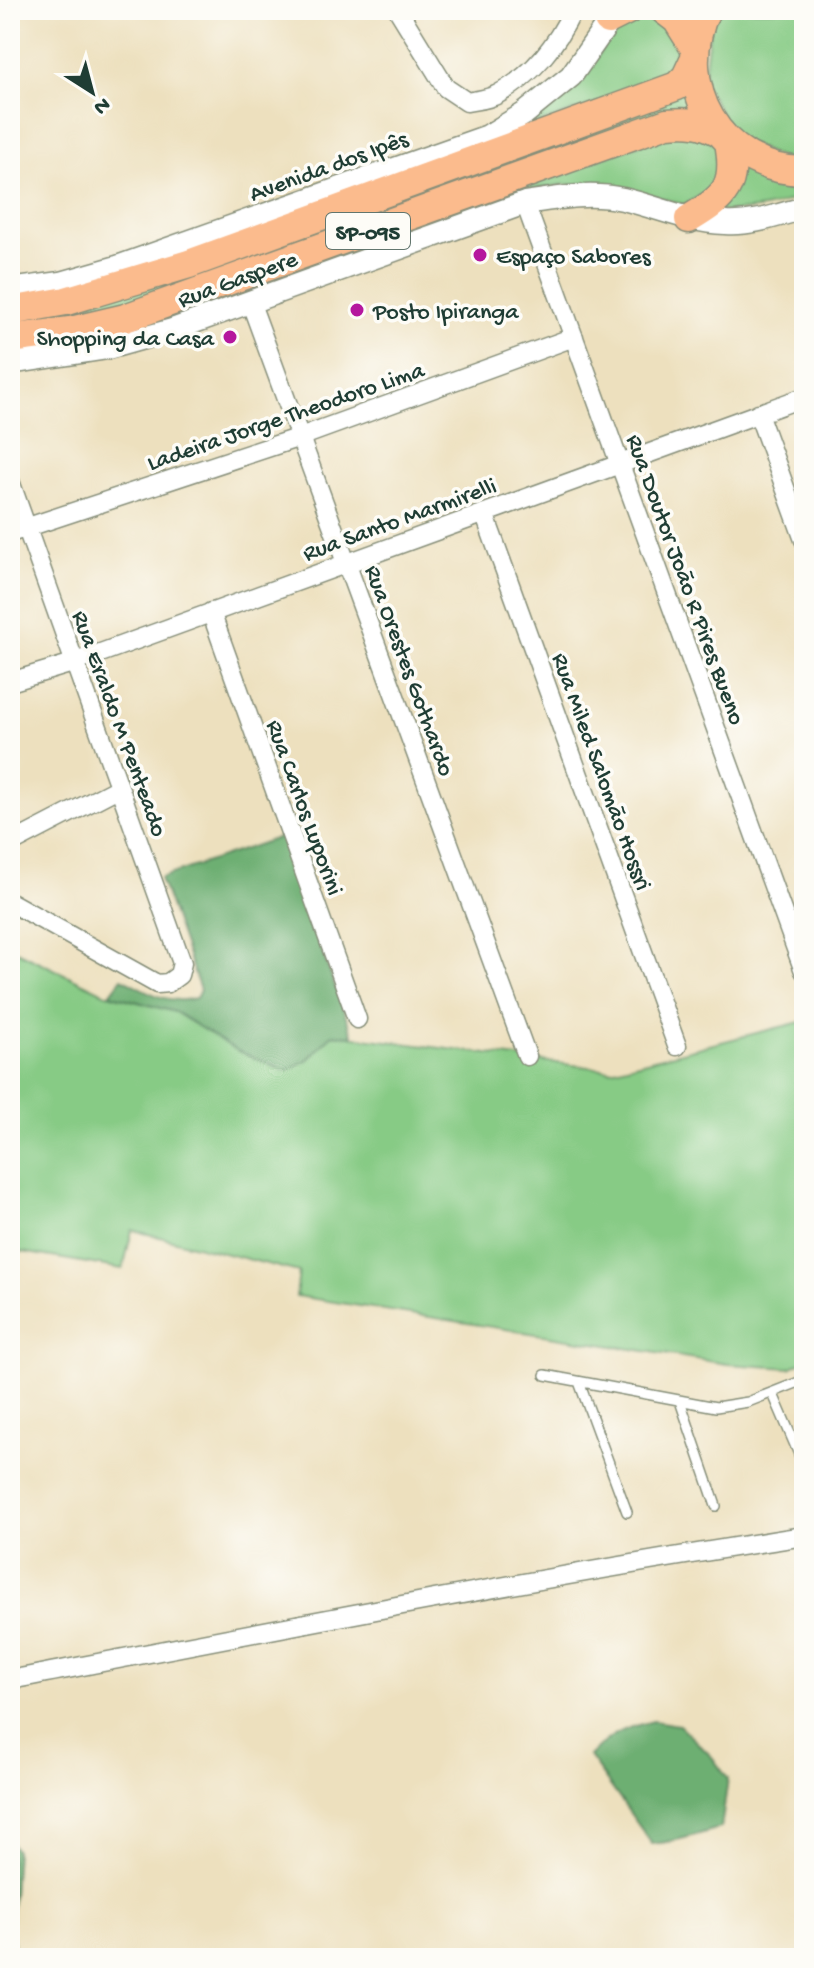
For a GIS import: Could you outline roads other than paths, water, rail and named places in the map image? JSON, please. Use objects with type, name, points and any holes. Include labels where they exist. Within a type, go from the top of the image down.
[{"type":"main road","points":[[664,10],[677,20],[694,54]]},
{"type":"main road","name":"SP-095","points":[[10,311],[66,301],[189,264],[677,86],[686,77],[706,10]]},
{"type":"main road","name":"SP-095","points":[[694,54],[701,100],[725,137]]},
{"type":"main road","name":"SP-095","points":[[10,339],[70,331],[125,318],[667,123],[692,121],[707,125],[762,163],[804,171]]},
{"type":"main road","points":[[689,219],[711,206],[727,188],[733,164],[725,137]]},
{"type":"street","points":[[398,10],[446,88],[467,102],[496,96],[534,68],[562,33],[573,10]]},
{"type":"street","name":"Avenida dos Ipês","points":[[10,290],[61,283],[117,267],[488,136],[524,114],[571,76],[617,13]]},
{"type":"street","name":"Rua Gaspere","points":[[10,363],[108,348],[172,330],[525,203],[576,195],[600,195],[689,219],[729,224],[753,222],[804,208]]},
{"type":"street","name":"Rua Doutor João R Pires Bueno","points":[[525,203],[804,971]]},
{"type":"street","name":"Rua Orestes Gothardo","points":[[250,301],[527,1056]]},
{"type":"street","name":"Ladeira Jorge Theodoro Lima","points":[[19,530],[300,437],[574,337]]},
{"type":"street","name":"Rua Santo Marmirelli","points":[[10,682],[73,663],[804,397]]},
{"type":"street","points":[[758,413],[804,540]]},
{"type":"street","name":"Rua Eraldo M Penteado","points":[[10,481],[19,530],[73,663],[182,963],[179,975],[168,983],[157,984],[10,902]]},
{"type":"street","name":"Rua Miled Salomão Hossri","points":[[484,513],[677,1046]]},
{"type":"street","name":"Rua Carlos Luporini","points":[[211,612],[357,1019]]},
{"type":"street","points":[[10,844],[118,788]]},
{"type":"street","points":[[10,1680],[417,1602],[804,1536]]},
{"type":"lane","points":[[545,1375],[716,1407],[748,1402],[804,1380]]},
{"type":"lane","points":[[579,1382],[627,1512]]},
{"type":"lane","points":[[773,1394],[804,1466]]},
{"type":"lane","points":[[680,1401],[716,1506]]},
{"type":"place","name":"Espaço Sabores","points":[[480,255]]},
{"type":"place","name":"Posto Ipiranga","points":[[357,310]]},
{"type":"place","name":"Shopping da Casa","points":[[230,337]]}]
